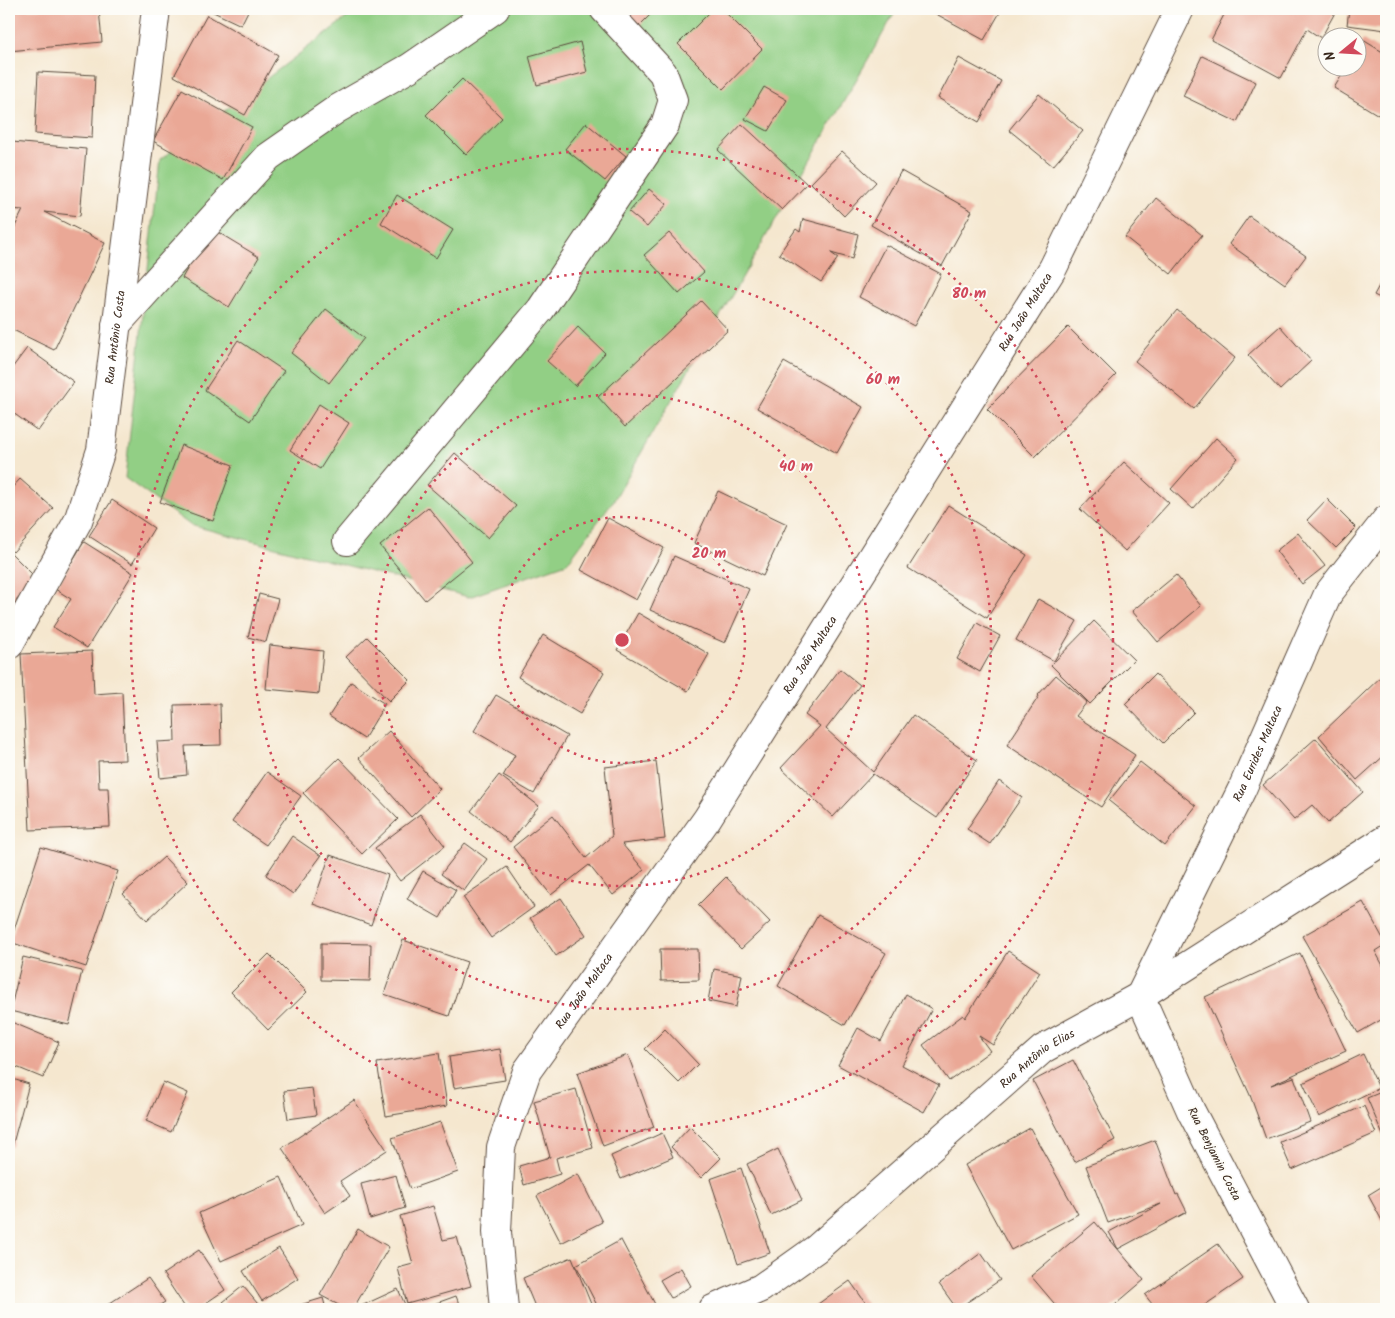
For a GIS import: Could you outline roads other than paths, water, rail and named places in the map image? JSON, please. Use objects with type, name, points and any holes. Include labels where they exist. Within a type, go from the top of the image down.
[{"type":"street","name":"Rua Antônio Costa","points":[[9,645],[78,521],[101,450],[156,9]]},
{"type":"street","points":[[116,325],[268,157],[337,110],[409,68],[495,9]]},
{"type":"street","points":[[347,541],[541,309],[664,125],[673,100],[663,73],[604,9]]},
{"type":"street","name":"Rua João Maltaca","points":[[504,1309],[498,1232],[501,1147],[527,1071],[707,819],[1053,268],[1180,9]]},
{"type":"street","name":"Rua Eurides Maltaca","points":[[1140,996],[1242,789],[1328,594],[1386,520]]},
{"type":"street","name":"Rua Antônio Elias","points":[[713,1309],[761,1288],[816,1250],[1043,1049],[1140,996],[1386,839]]},
{"type":"street","name":"Rua Benjamin Costa","points":[[1140,996],[1191,1111],[1295,1309]]}]
